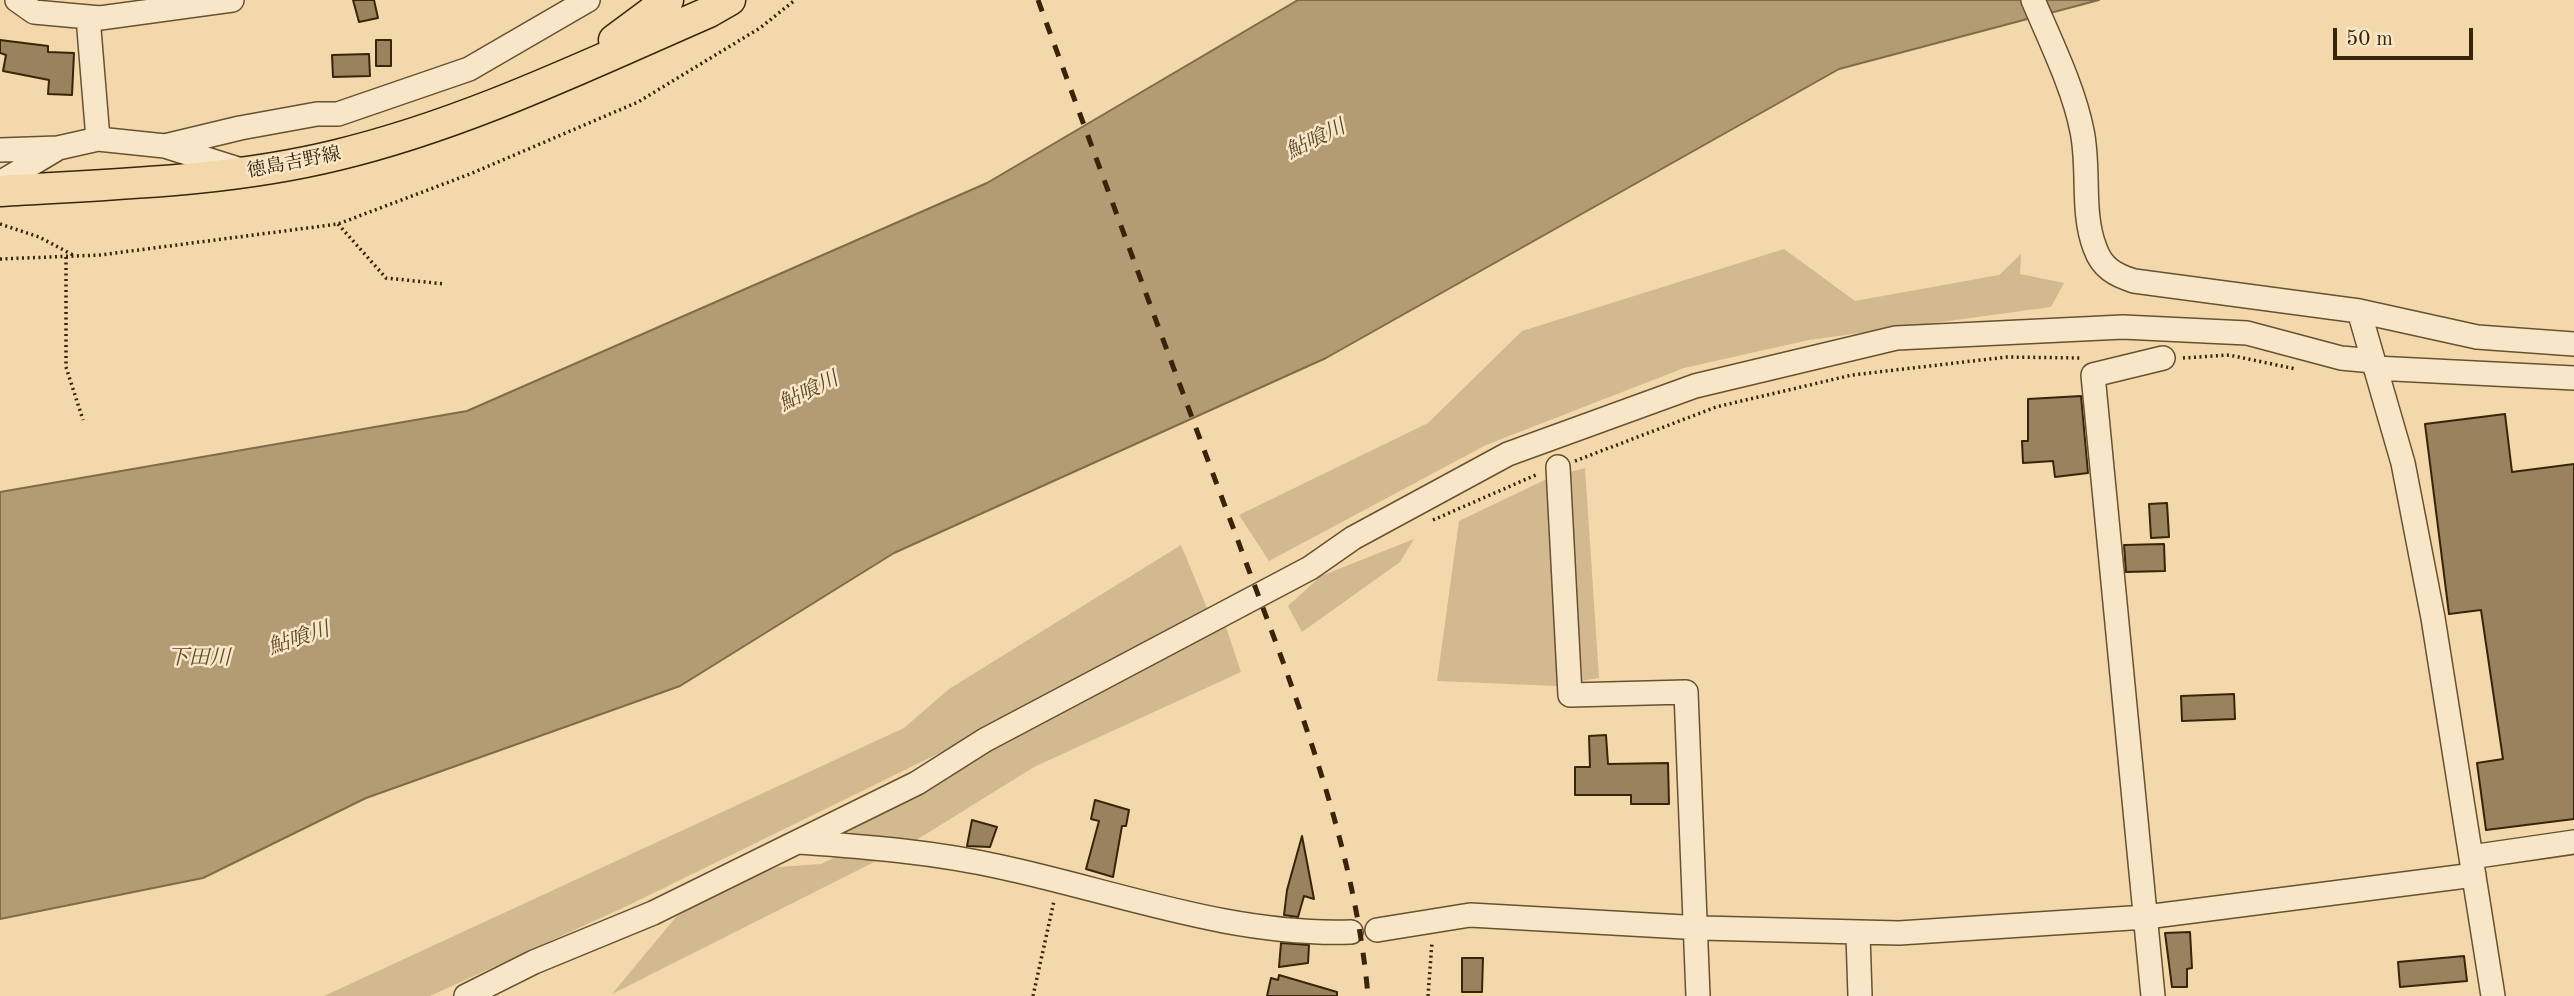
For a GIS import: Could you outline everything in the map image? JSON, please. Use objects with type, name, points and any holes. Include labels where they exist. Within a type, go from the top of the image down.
[{"type":"main road","name":"徳島吉野線","points":[[575,71],[668,0]]},
{"type":"main road","name":"徳島吉野線","points":[[0,191],[165,181],[248,172],[335,156],[390,142],[482,109],[575,71],[730,0]]},
{"type":"street","points":[[17,0],[34,12],[88,17],[149,12],[232,0]]},
{"type":"street","points":[[165,146],[240,128],[317,114],[338,114],[456,74],[588,0]]},
{"type":"street","points":[[2037,10],[2082,127],[2089,226],[2095,248],[2102,263],[2114,274],[2134,281],[2359,311],[2477,337],[2574,344]]},
{"type":"street","points":[[88,17],[98,139]]},
{"type":"street","points":[[0,150],[58,148],[98,139],[165,146],[248,172]]},
{"type":"street","points":[[0,183],[58,148]]},
{"type":"street","points":[[2359,311],[2403,463],[2431,605],[2493,996]]},
{"type":"street","points":[[466,996],[534,962],[653,913],[917,783],[985,740],[1310,568],[1353,538],[1508,454],[1695,386],[1896,338],[2123,327],[2248,333],[2374,364],[2497,376],[2574,378]]},
{"type":"street","points":[[2152,996],[2102,499],[2093,375],[2164,358]]},
{"type":"street","points":[[2497,376],[2574,359]]},
{"type":"street","points":[[1558,467],[1570,695],[1686,692],[1698,996]]},
{"type":"street","points":[[798,841],[930,852],[1249,926],[1316,933],[1351,932]]},
{"type":"street","points":[[1377,930],[1470,915],[1858,934],[2146,917],[2472,866],[2574,842]]},
{"type":"street","points":[[1858,934],[1860,996]]},
{"type":"path","points":[[0,259],[76,256],[338,224],[470,174],[638,102],[760,28],[795,0]]},
{"type":"path","points":[[0,224],[39,237],[76,256]]},
{"type":"path","points":[[338,224],[386,278],[445,284]]},
{"type":"path","points":[[66,257],[66,367],[83,420]]},
{"type":"path","points":[[2164,358],[2229,355],[2302,371]]},
{"type":"path","points":[[1421,525],[1558,467],[1716,407],[1852,375],[2007,357],[2085,358]]},
{"type":"path","points":[[1033,996],[1058,882]]},
{"type":"path","points":[[1428,996],[1433,922]]},
{"type":"shaded area","points":[[1784,249],[1855,301],[1999,275],[2021,254],[2020,274],[2064,283],[2051,307],[1809,340],[1684,368],[1486,445],[1269,561],[1239,515],[1428,423],[1522,331]]},
{"type":"shaded area","points":[[1585,468],[1599,678],[1575,682],[1566,473]]},
{"type":"shaded area","points":[[1551,477],[1557,686],[1437,681],[1459,521]]},
{"type":"shaded area","points":[[1414,539],[1400,562],[1302,632],[1288,606],[1321,576]]},
{"type":"shaded area","points":[[1181,545],[1210,615],[958,744],[629,905],[430,996],[324,996],[904,728],[949,689]]},
{"type":"shaded area","points":[[1226,627],[1241,672],[1034,767],[910,844],[612,994],[676,917],[729,885],[778,867],[821,864],[862,844],[845,828],[1042,717]]},
{"type":"water","name":"下田川","points":[[1298,0],[2099,0],[1839,69],[1326,358],[894,553],[680,686],[366,798],[203,878],[0,919],[0,492],[467,411],[987,183]]},
{"type":"building","points":[[353,0],[374,0],[378,18],[359,22]]},
{"type":"building","points":[[0,40],[48,46],[48,52],[74,53],[72,95],[48,94],[49,80],[3,71],[6,55],[0,53]]},
{"type":"building","points":[[376,40],[391,40],[391,66],[376,66]]},
{"type":"building","points":[[369,54],[370,76],[333,77],[332,55]]},
{"type":"building","points":[[2081,396],[2088,473],[2055,477],[2053,461],[2023,463],[2022,441],[2028,441],[2028,399]]},
{"type":"building","points":[[2505,414],[2512,472],[2574,464],[2574,819],[2486,830],[2477,763],[2503,759],[2481,610],[2449,614],[2425,424]]},
{"type":"building","points":[[2167,503],[2169,537],[2151,538],[2149,504]]},
{"type":"building","points":[[2164,544],[2165,571],[2126,572],[2124,545]]},
{"type":"building","points":[[2234,694],[2235,719],[2182,721],[2181,696]]},
{"type":"building","points":[[1606,735],[1608,764],[1668,763],[1669,804],[1631,804],[1631,795],[1575,795],[1575,767],[1590,767],[1589,736]]},
{"type":"building","points":[[1095,800],[1129,810],[1126,826],[1122,826],[1113,877],[1086,869],[1099,821],[1091,819]]},
{"type":"building","points":[[972,820],[997,827],[990,847],[967,846]]},
{"type":"building","points":[[1302,836],[1314,899],[1304,896],[1298,917],[1284,915],[1287,890]]},
{"type":"building","points":[[2190,932],[2192,968],[2187,969],[2187,987],[2172,987],[2165,933]]},
{"type":"building","points":[[1281,943],[1309,945],[1308,963],[1279,967]]},
{"type":"building","points":[[2464,956],[2467,981],[2400,987],[2398,962]]},
{"type":"building","points":[[1462,958],[1483,958],[1482,992],[1462,992]]},
{"type":"building","points":[[1279,975],[1337,992],[1337,996],[1267,996],[1271,978],[1278,980]]},
{"type":"railway","points":[[1038,0],[1297,701],[1334,817],[1349,876],[1368,996]]},
{"type":"water label","name":"鮎喰川","points":[[1316,140]]},
{"type":"water label","name":"鮎喰川","points":[[809,392]]},
{"type":"water label","name":"鮎喰川","points":[[299,639]]}]
